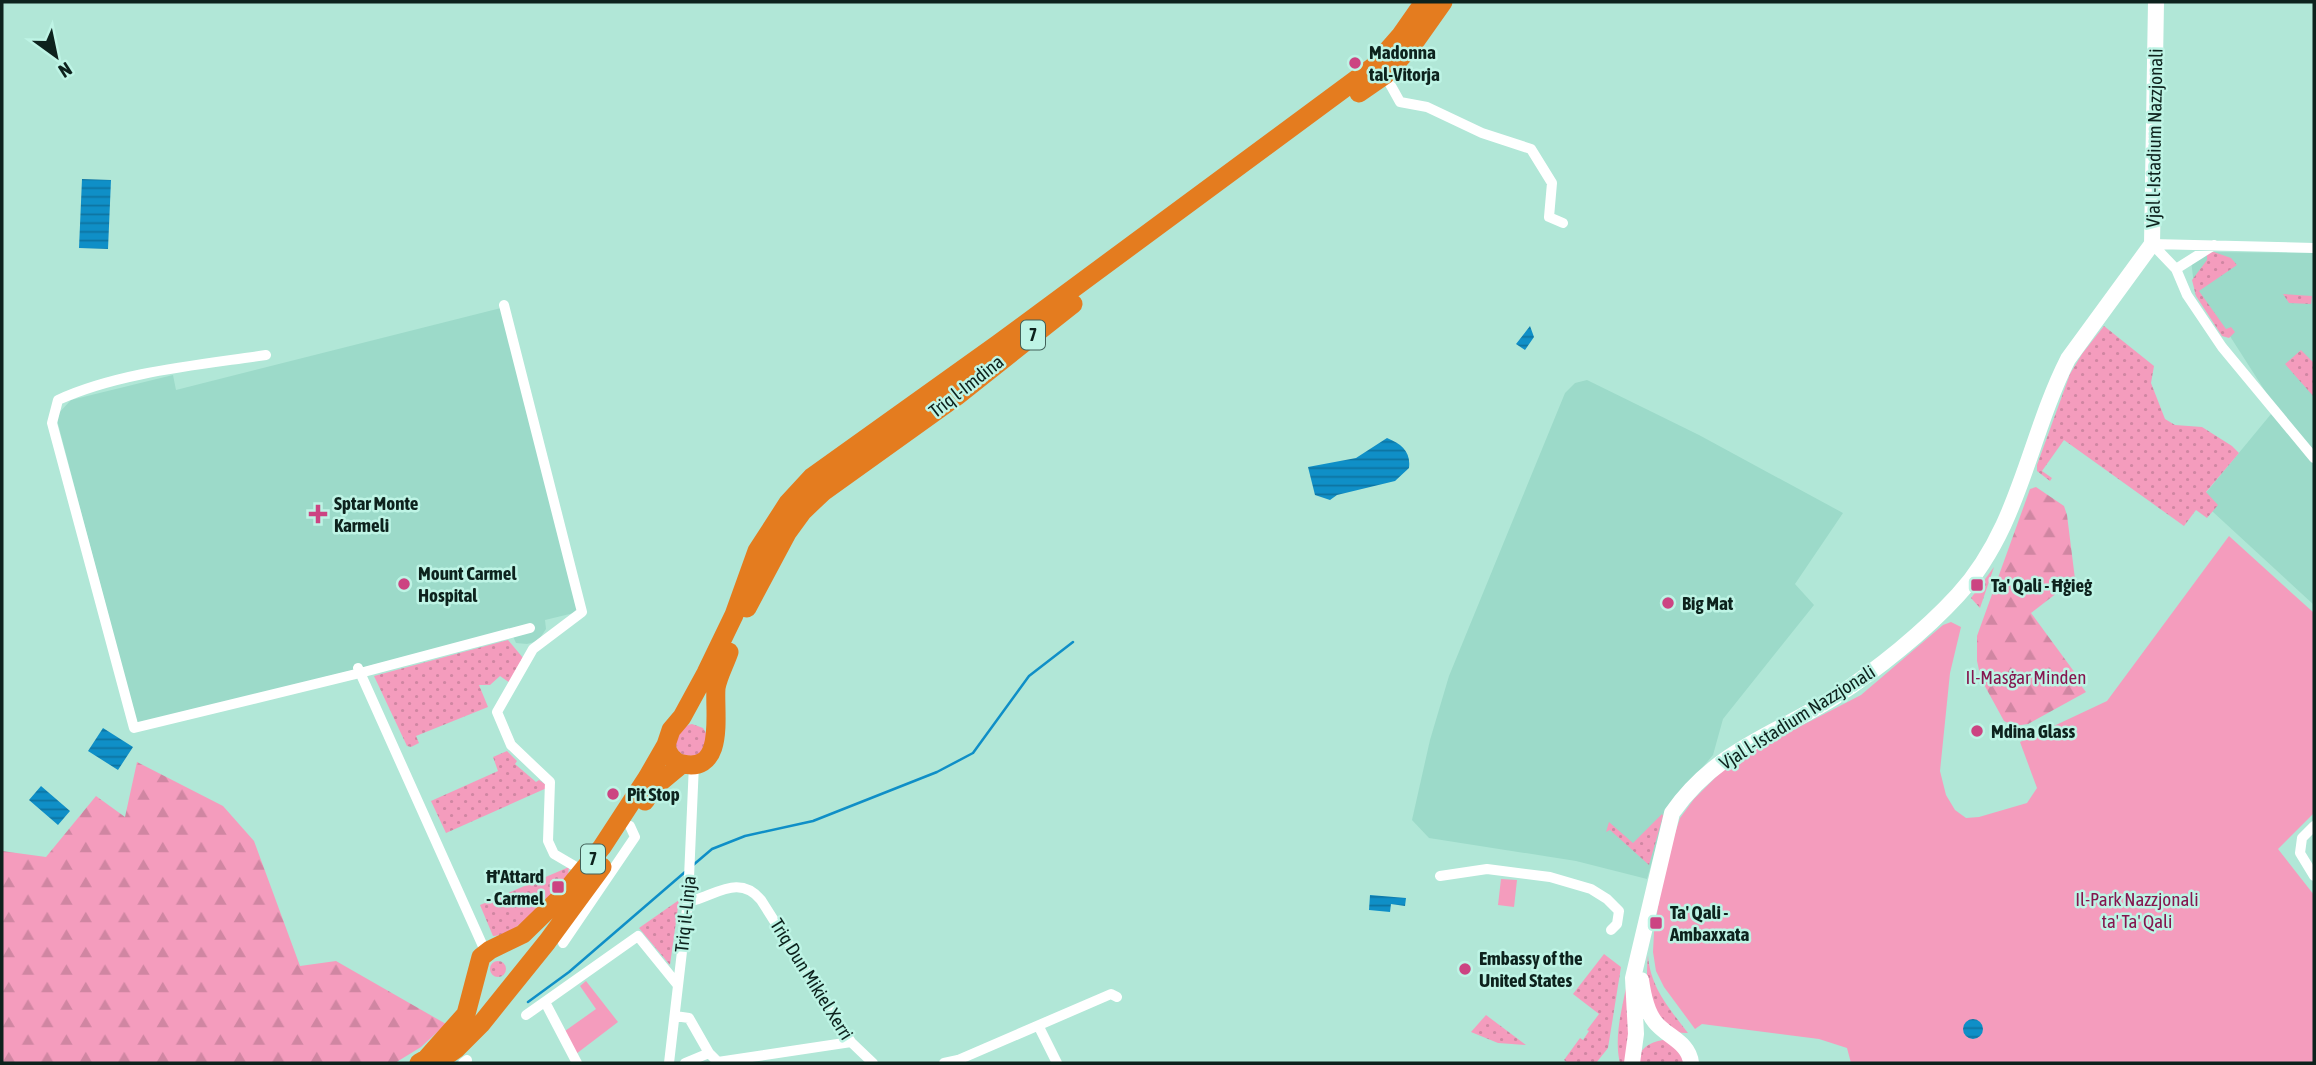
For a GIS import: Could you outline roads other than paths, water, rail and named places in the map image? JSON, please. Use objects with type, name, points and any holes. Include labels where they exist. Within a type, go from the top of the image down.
[{"type":"highway","name":"Triq l-Imdina","points":[[486,957],[523,934],[602,847],[666,746],[671,730],[682,717],[706,673],[734,615],[757,551],[788,503],[812,477],[998,344],[1373,67],[1401,36],[1424,2]]},
{"type":"highway","name":"Triq l-Imdina","points":[[436,1063],[456,1049],[481,1024],[577,911],[652,789],[688,764],[703,761],[710,756],[714,748],[716,685],[747,608],[803,511],[823,492],[957,396],[1168,231],[1385,75],[1414,43],[1443,2]]},
{"type":"highway","points":[[682,717],[705,719],[715,731]]},
{"type":"highway","points":[[666,746],[674,760],[688,764]]},
{"type":"highway","points":[[506,950],[514,956],[519,965],[514,982],[497,991],[490,990],[480,981],[486,957],[506,950]]},
{"type":"highway","points":[[419,1063],[426,1059],[466,1014],[486,957]]},
{"type":"main road","name":"Vjal l-Istadium Nazzjonali","points":[[1632,1060],[1636,1034],[1633,978],[1672,813],[1687,792],[1737,751],[1813,710],[1856,683],[1938,615],[1970,581],[1998,540],[2068,359],[2152,244],[2156,2]]},
{"type":"main road","points":[[1639,953],[1647,1007],[1654,1021],[1685,1047],[1691,1063]]},
{"type":"main road","points":[[1632,1060],[1646,1041],[1656,1037],[1676,1040]]},
{"type":"street","points":[[1385,75],[1400,102],[1427,107],[1482,133],[1531,149],[1552,183],[1549,217],[1563,223]]},
{"type":"street","points":[[2152,244],[2314,248]]},
{"type":"street","points":[[2152,244],[2176,269],[2187,295],[2222,347],[2314,458]]},
{"type":"street","points":[[2176,269],[2214,245]]},
{"type":"street","points":[[503,305],[582,612],[533,649],[496,712],[511,745],[551,782],[548,841],[554,854],[583,871]]},
{"type":"street","points":[[266,355],[155,372],[77,391],[58,400],[52,423],[134,728],[530,628]]},
{"type":"street","points":[[359,671],[486,957]]},
{"type":"street","name":"Triq il-Linja","points":[[669,1063],[688,900],[688,764]]},
{"type":"street","points":[[2314,826],[2302,838],[2300,853],[2314,876]]},
{"type":"street","points":[[1440,877],[1487,869],[1550,877],[1591,889],[1619,911],[1617,924],[1611,930]]},
{"type":"street","name":"Triq Dun Mikiel Xerri","points":[[688,900],[737,886],[754,891],[851,1042],[873,1063]]},
{"type":"street","points":[[563,943],[577,911]]},
{"type":"street","points":[[526,1015],[638,936],[677,984]]},
{"type":"street","points":[[944,1063],[959,1062],[1111,994],[1117,997]]},
{"type":"street","points":[[545,1002],[577,1063]]},
{"type":"street","points":[[675,1016],[689,1018],[709,1053],[719,1063],[851,1042]]},
{"type":"street","points":[[1039,1027],[1057,1063]]},
{"type":"street","points":[[685,1063],[709,1053]]},
{"type":"water","points":[[82,179],[111,180],[108,249],[79,248]]},
{"type":"water","points":[[1530,326],[1534,337],[1525,350],[1516,344]]},
{"type":"water","points":[[1387,438],[1401,446],[1409,457],[1409,468],[1395,481],[1337,495],[1330,500],[1315,495],[1308,467],[1356,458]]},
{"type":"water","points":[[103,728],[133,747],[118,770],[88,751]]},
{"type":"water","points":[[41,786],[70,811],[58,825],[29,800]]},
{"type":"water","points":[[1370,895],[1406,898],[1405,906],[1391,904],[1390,912],[1369,910]]},
{"type":"water","points":[[1969,1019],[1977,1019],[1983,1029],[1977,1039],[1969,1039],[1963,1033],[1963,1025]]},
{"type":"waterway","points":[[692,866],[712,849],[745,836],[813,821],[937,772],[973,753],[1029,676],[1073,642]]},
{"type":"waterway","points":[[528,1002],[569,972],[685,872]]},
{"type":"place","name":"Madonna tal-Vitorja","points":[[1355,63]]},
{"type":"place","name":"Sptar Monte Karmeli","points":[[318,514]]},
{"type":"place","name":"Mount Carmel Hospital","points":[[404,584]]},
{"type":"place","name":"Ta' Qali - Ħġieġ","points":[[1977,585]]},
{"type":"place","name":"Big Mat","points":[[1668,603]]},
{"type":"place","name":"Mdina Glass","points":[[1977,731]]},
{"type":"place","name":"Pit Stop","points":[[613,794]]},
{"type":"place","name":"Ħ'Attard - Carmel","points":[[558,887]]},
{"type":"place","name":"Ta' Qali - Ambaxxata","points":[[1656,923]]},
{"type":"place","name":"Embassy of the United States","points":[[1465,969]]},
{"type":"park label","name":"Il-Masġar Minden","points":[[2026,677]]},
{"type":"park label","name":"Il-Park Nazzjonali ta' Ta' Qali","points":[[2137,910]]}]
